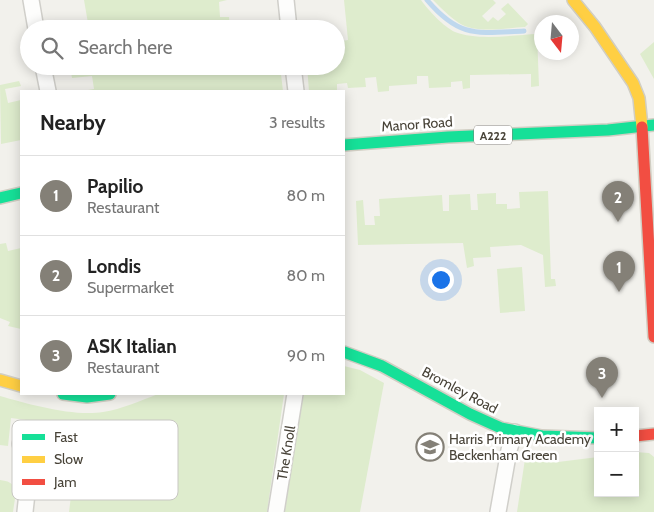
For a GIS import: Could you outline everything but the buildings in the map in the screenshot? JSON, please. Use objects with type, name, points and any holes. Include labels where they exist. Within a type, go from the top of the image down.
[{"type":"main road","points":[[573,0],[633,83],[648,126],[654,337]]},
{"type":"main road","name":"Manor Road","points":[[345,145],[402,140],[608,130],[648,126]]},
{"type":"main road","points":[[0,198],[20,193]]},
{"type":"main road","name":"Bromley Road","points":[[345,352],[380,364],[476,417],[515,432],[557,438],[594,438]]},
{"type":"main road","points":[[0,380],[20,386]]},
{"type":"main road","points":[[71,395],[87,397],[102,395]]},
{"type":"main road","points":[[639,436],[654,434]]},
{"type":"street","points":[[31,0],[34,20]]},
{"type":"street","points":[[286,0],[288,20]]},
{"type":"street","points":[[45,75],[48,90]]},
{"type":"street","points":[[294,75],[296,90]]},
{"type":"street","name":"The Knoll","points":[[276,512],[295,395]]},
{"type":"street","points":[[498,512],[507,458],[515,432]]},
{"type":"green space","points":[[84,0],[227,0],[219,2],[220,17],[229,17],[229,20],[87,20]]},
{"type":"green space","points":[[344,0],[421,0],[446,26],[464,35],[496,37],[534,34],[534,60],[538,60],[539,86],[531,87],[531,74],[470,75],[470,88],[463,89],[462,81],[451,82],[451,87],[429,88],[428,76],[417,76],[417,84],[389,86],[389,91],[378,92],[376,77],[365,78],[366,87],[348,88],[347,83],[337,84],[337,90],[309,90],[308,75],[345,75],[345,40],[348,40]]},
{"type":"green space","points":[[433,0],[493,0],[496,3],[482,16],[488,22],[493,17],[498,21],[506,14],[501,9],[508,3],[528,24],[525,27],[500,29],[482,29],[466,26],[459,23]]},
{"type":"green space","points":[[654,42],[654,79],[640,54]]},
{"type":"green space","points":[[72,75],[281,75],[283,90],[88,90],[94,89],[92,76],[72,78]]},
{"type":"green space","points":[[19,81],[21,86],[5,89],[8,103],[20,100],[20,140],[1,144],[0,85]]},
{"type":"green space","points":[[548,191],[551,279],[555,279],[556,286],[545,287],[543,255],[521,245],[490,247],[491,257],[473,258],[474,266],[467,268],[463,243],[358,245],[356,201],[363,200],[365,225],[375,225],[374,216],[380,216],[379,199],[442,195],[443,211],[449,211],[449,195],[470,194],[471,210],[478,210],[477,194],[496,193],[496,204],[507,204],[507,209],[520,208],[519,192]]},
{"type":"green space","points":[[6,243],[8,251],[20,248],[20,329],[8,326],[10,322],[0,318],[0,244]]},
{"type":"green space","points":[[522,267],[525,311],[500,313],[497,269]]},
{"type":"green space","points":[[345,366],[360,370],[384,383],[360,512],[283,512],[294,440],[304,395],[345,395]]},
{"type":"green space","points":[[155,395],[284,395],[267,512],[69,512],[70,500],[178,500],[178,420],[26,420],[11,418],[8,446],[0,445],[0,396],[51,409],[79,413],[103,412]]},
{"type":"green space","points":[[639,452],[649,453],[654,457],[654,512],[517,512],[525,459],[558,462],[594,458],[594,497],[639,497]]},
{"type":"green space","points":[[0,480],[7,481],[12,485],[12,500],[14,500],[13,512],[0,512]]},
{"type":"waterway","points":[[427,0],[450,22],[471,31],[524,31]]},
{"type":"traffic: fast","points":[[345,145],[448,137],[608,130],[654,125]]},
{"type":"traffic: fast","points":[[0,198],[20,193]]},
{"type":"traffic: fast","points":[[345,352],[382,366],[470,414],[501,428],[542,436],[594,438]]},
{"type":"traffic: fast","points":[[71,395],[87,397],[102,395]]},
{"type":"traffic: slow","points":[[573,0],[595,27],[633,83],[639,98],[642,127]]},
{"type":"traffic: slow","points":[[0,380],[20,386]]},
{"type":"traffic: jam","points":[[642,127],[654,337]]},
{"type":"traffic: jam","points":[[639,436],[654,434]]},
{"type":"place","name":"Londis","points":[[618,222]]},
{"type":"place","name":"Papilio","points":[[619,292]]},
{"type":"place","name":"ASK Italian","points":[[602,398]]},
{"type":"place","name":"Harris Primary Academy Beckenham Green","points":[[430,447]]}]
